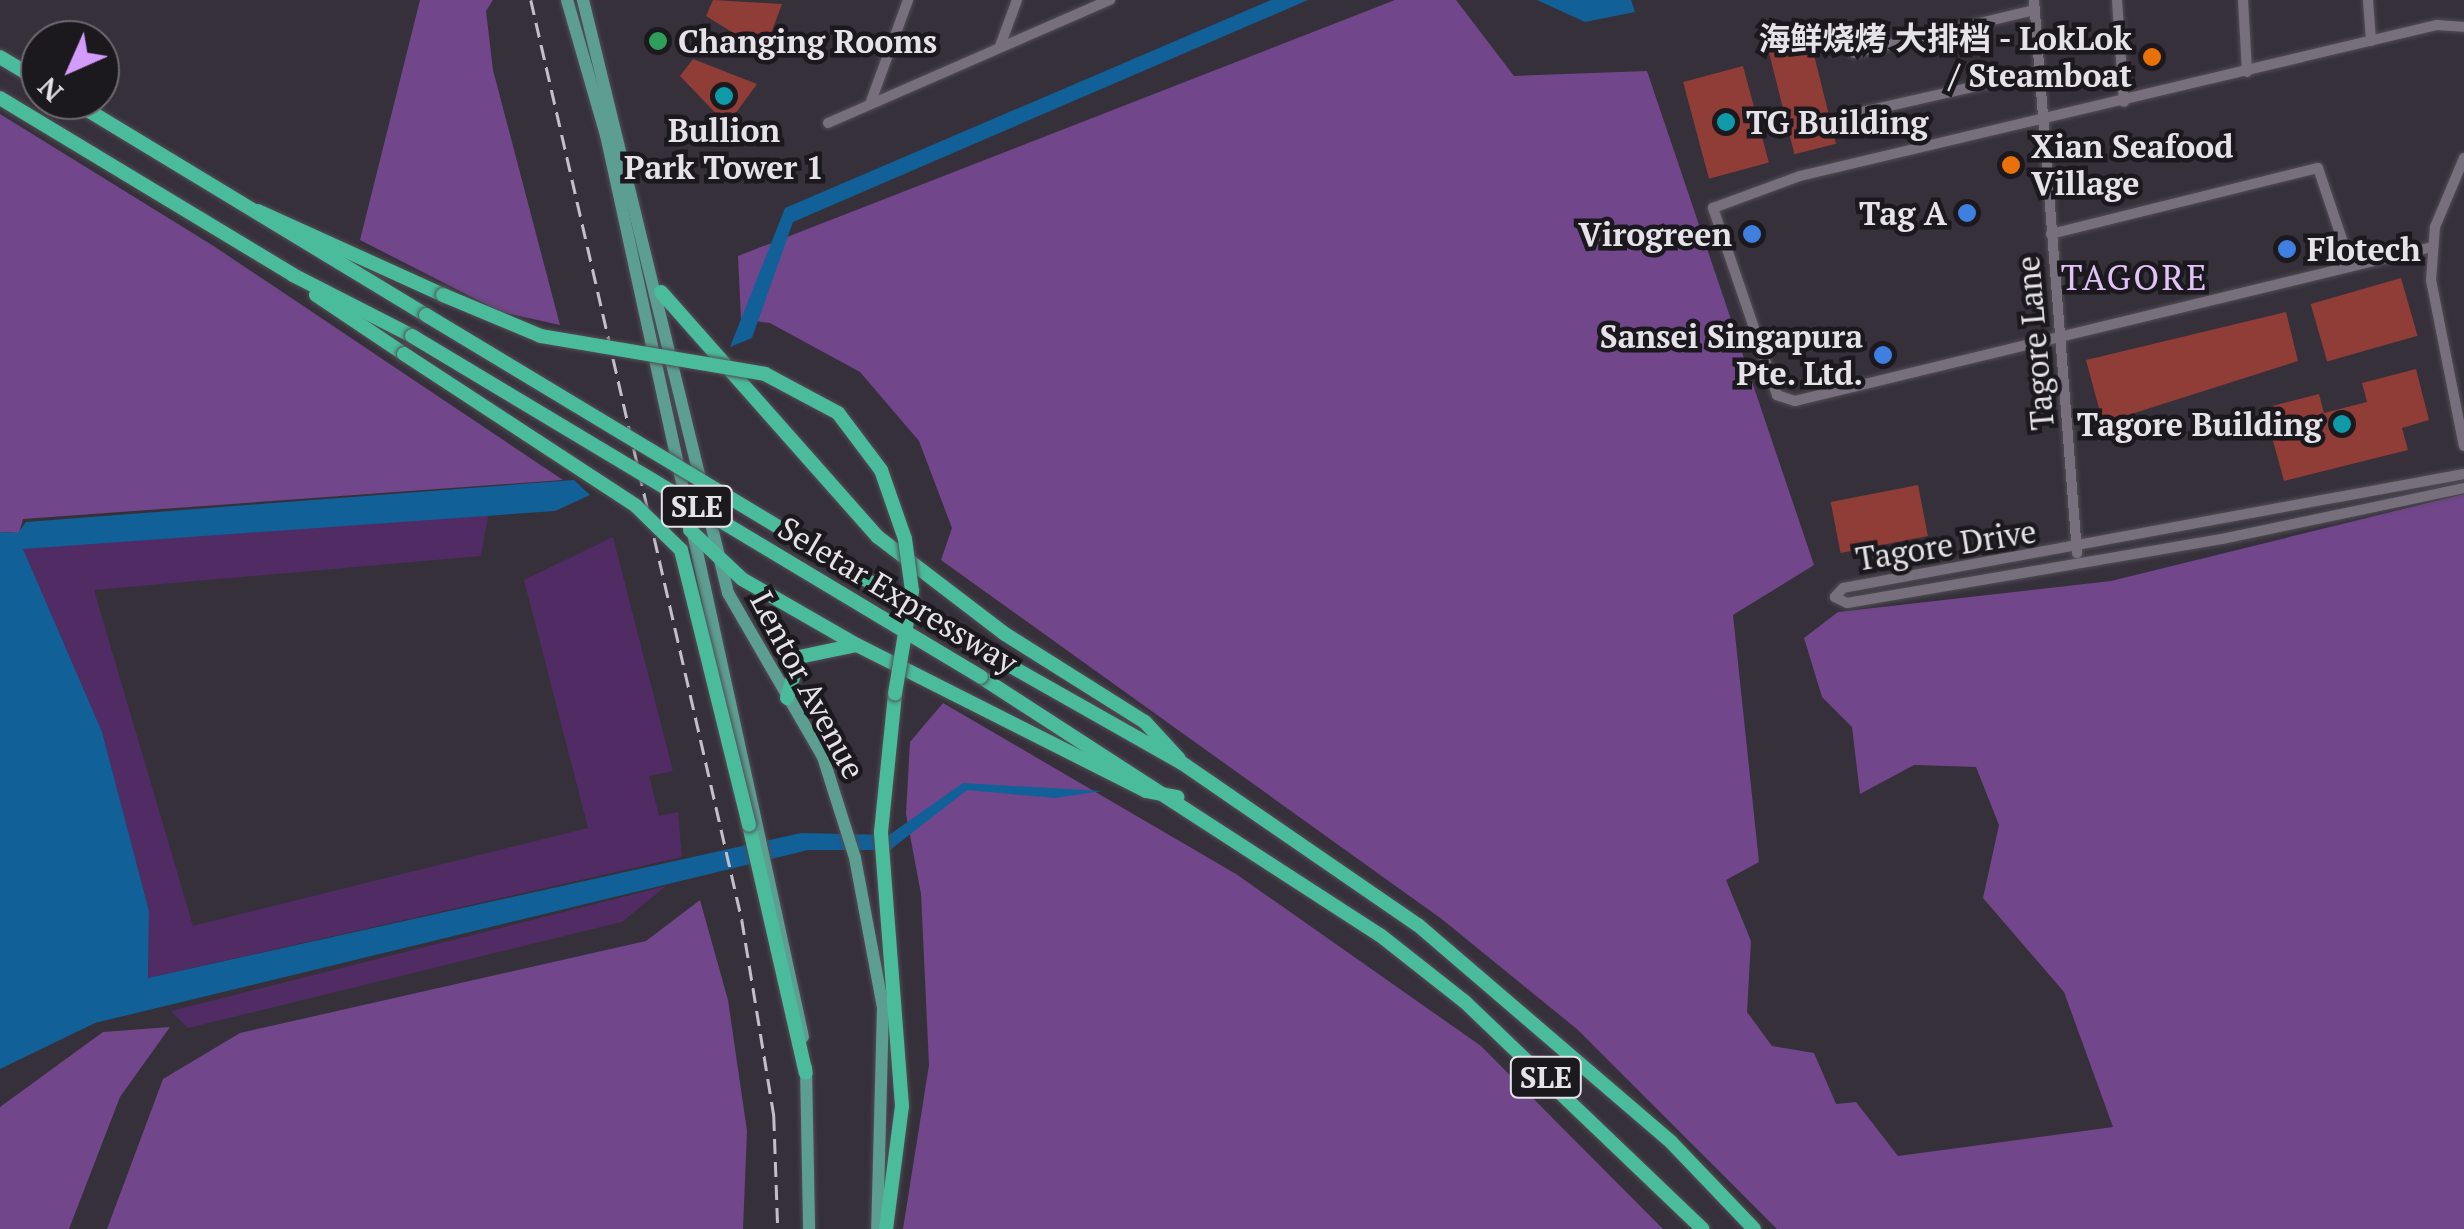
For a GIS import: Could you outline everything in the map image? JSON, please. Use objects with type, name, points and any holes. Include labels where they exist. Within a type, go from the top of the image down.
[{"type":"highway","name":"Seletar Expressway","points":[[0,98],[292,275],[412,336],[1178,797],[1464,1001],[1703,1229]]},
{"type":"highway","name":"Seletar Expressway","points":[[104,120],[991,655],[1182,762],[1511,1000],[1754,1229]]},
{"type":"highway","points":[[253,210],[284,216],[443,296],[541,336],[712,360],[785,381],[838,413],[881,470],[912,580],[881,803],[900,1133],[886,1229]]},
{"type":"highway","points":[[292,275],[404,354],[636,506],[681,550],[765,873],[806,1073]]},
{"type":"highway","points":[[661,292],[878,537],[1005,634],[1145,722],[1182,762]]},
{"type":"highway","points":[[690,530],[718,560],[857,645],[1151,794],[1178,797]]},
{"type":"highway","points":[[787,698],[799,658],[857,645]]},
{"type":"main road","name":"Lentor Avenue","points":[[567,0],[606,135],[655,372],[759,827],[765,873]]},
{"type":"main road","name":"Lentor Avenue","points":[[583,0],[661,292],[718,560],[738,618],[829,772],[855,858],[883,1007],[877,1229]]},
{"type":"main road","points":[[655,372],[676,370]]},
{"type":"main road","points":[[806,1073],[809,1229]]},
{"type":"street","points":[[870,104],[908,0]]},
{"type":"street","points":[[1000,46],[1017,0]]},
{"type":"street","points":[[828,123],[1110,0]]},
{"type":"street","points":[[2117,0],[2124,102]]},
{"type":"street","points":[[2243,0],[2248,72]]},
{"type":"street","points":[[2368,0],[2371,41]]},
{"type":"street","name":"Tagore Lane","points":[[1854,53],[2034,5],[2040,119],[2079,564]]},
{"type":"street","points":[[2432,247],[1784,400],[1713,208],[1800,176],[2371,41],[2464,27]]},
{"type":"street","points":[[1849,115],[2038,72]]},
{"type":"street","points":[[2464,158],[2432,247],[2433,305],[2464,446]]},
{"type":"street","points":[[2051,234],[2318,168],[2350,266]]},
{"type":"street","name":"Tagore Drive","points":[[2464,474],[2077,550],[1843,588],[1835,598],[1846,603],[2079,564],[2464,488]]},
{"type":"shaded area","points":[[420,0],[493,0],[486,11],[493,70],[560,325],[501,312],[360,240]]},
{"type":"shaded area","points":[[1395,0],[1456,0],[1514,76],[1647,71],[1814,565],[1733,615],[1759,862],[1726,880],[1751,941],[1747,1012],[1772,1046],[1814,1053],[1836,1104],[1856,1102],[1898,1156],[2113,1127],[2064,992],[1983,898],[1999,825],[1976,767],[1914,765],[1860,794],[1852,727],[1822,697],[1804,638],[1838,612],[2111,581],[2464,494],[2464,1229],[1777,1229],[1578,1030],[1443,920],[941,560],[952,528],[919,441],[860,372],[770,323],[741,319],[738,256]]},
{"type":"shaded area","points":[[0,114],[212,245],[563,480],[23,519],[19,533],[0,532]]},
{"type":"shaded area","points":[[489,511],[481,556],[94,590],[193,926],[588,828],[524,580],[613,537],[673,771],[649,776],[659,816],[678,812],[682,857],[148,978],[149,911],[102,733],[22,548]]},
{"type":"shaded area","points":[[943,703],[1236,874],[1481,1046],[1663,1229],[903,1229],[929,1065],[921,894],[906,814],[910,742]]},
{"type":"shaded area","points":[[666,886],[622,922],[188,1028],[171,1011]]},
{"type":"shaded area","points":[[700,900],[728,1000],[747,1131],[743,1229],[107,1229],[163,1079],[240,1033],[646,941]]},
{"type":"shaded area","points":[[170,1027],[120,1097],[69,1229],[0,1229],[0,1107],[103,1032]]},
{"type":"water","points":[[1271,0],[1308,0],[793,222],[752,338],[730,347],[785,208]]},
{"type":"water","points":[[1537,0],[1631,0],[1635,12],[1585,22]]},
{"type":"water","points":[[574,480],[590,495],[555,511],[23,549],[102,732],[149,911],[148,978],[801,833],[889,835],[963,783],[1102,791],[1055,798],[967,790],[890,850],[808,850],[95,1023],[0,1069],[0,532],[18,533],[26,522]]},
{"type":"building","points":[[713,0],[782,4],[764,52],[706,16]]},
{"type":"building","points":[[1810,39],[1836,144],[1794,154],[1768,49]]},
{"type":"building","name":"Bullion Park Tower 1","points":[[693,59],[757,84],[727,125],[680,76]]},
{"type":"building","name":"TG Building","points":[[1743,66],[1769,163],[1709,179],[1683,82]]},
{"type":"building","points":[[2401,278],[2418,336],[2327,362],[2311,304]]},
{"type":"building","points":[[2286,312],[2298,361],[2103,423],[2086,360]]},
{"type":"building","name":"Tagore Building","points":[[2416,369],[2429,420],[2402,428],[2408,450],[2284,481],[2264,408],[2319,394],[2324,413],[2367,402],[2362,383]]},
{"type":"building","points":[[1918,485],[1928,536],[1841,553],[1831,502]]},
{"type":"railway","points":[[531,0],[742,920],[774,1116],[778,1229]]},
{"type":"place","name":"Changing Rooms","points":[[658,41]]},
{"type":"place","name":"海鲜烧烤 大排档 - LokLok / Steamboat","points":[[2152,57]]},
{"type":"place","name":"Bullion Park Tower 1","points":[[724,96]]},
{"type":"place","name":"TG Building","points":[[1726,122]]},
{"type":"place","name":"Xian Seafood Village","points":[[2011,165]]},
{"type":"place","name":"Tag A","points":[[1967,213]]},
{"type":"place","name":"Virogreen","points":[[1752,234]]},
{"type":"place","name":"Flotech","points":[[2287,249]]},
{"type":"place","name":"Sansei Singapura Pte. Ltd.","points":[[1883,355]]},
{"type":"place","name":"Tagore Building","points":[[2342,424]]},
{"type":"district","name":"TAGORE","points":[[2135,277]]}]
